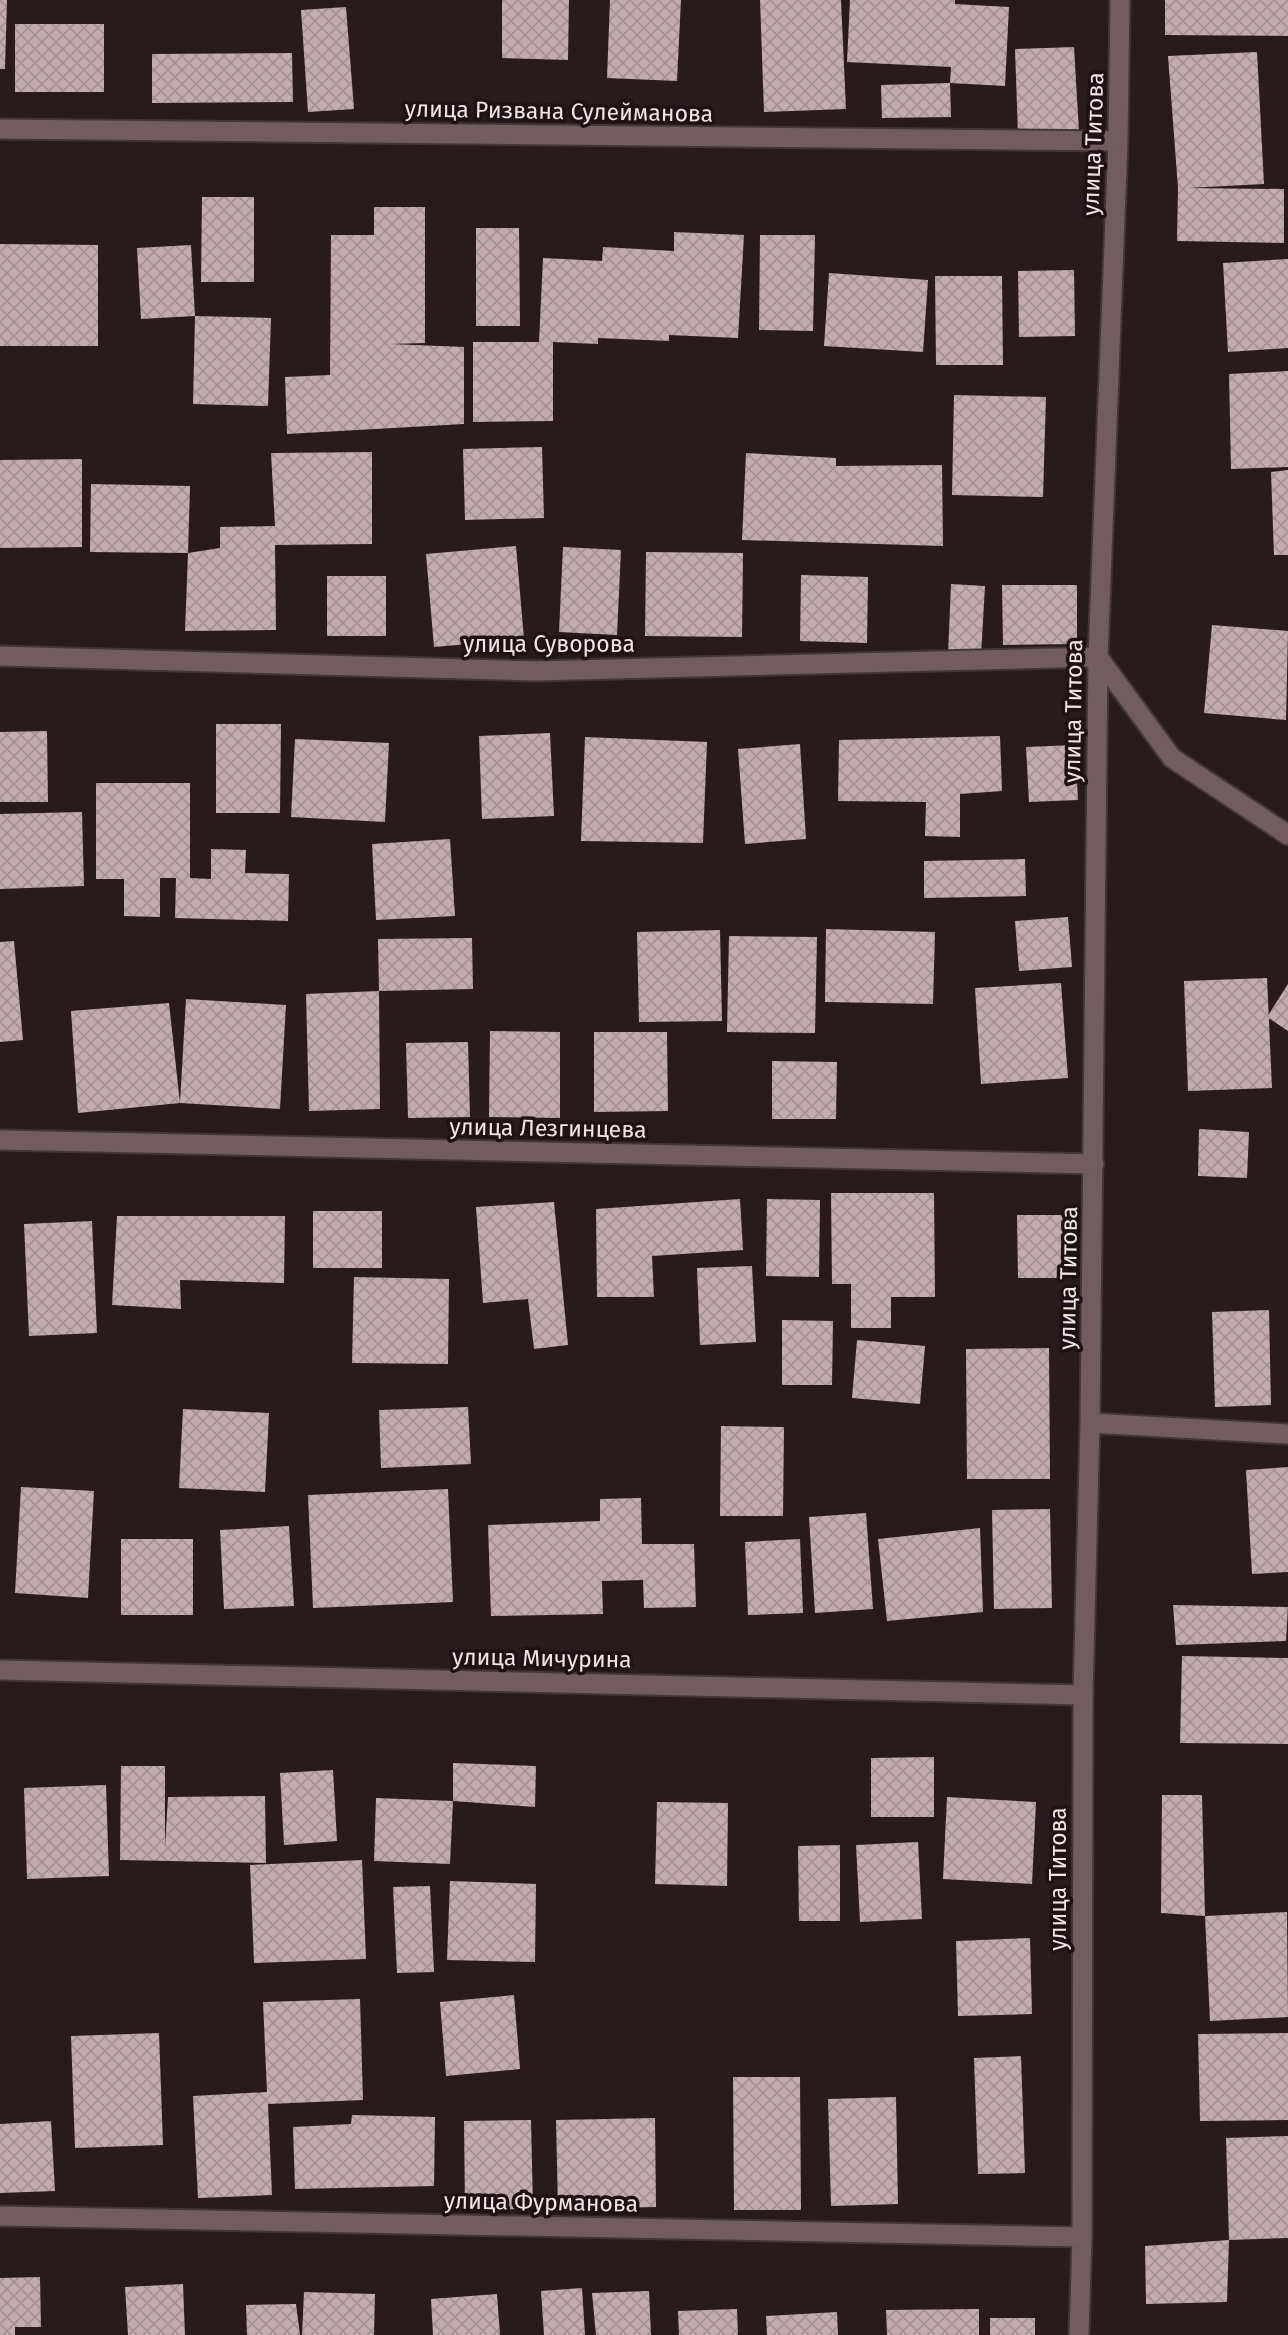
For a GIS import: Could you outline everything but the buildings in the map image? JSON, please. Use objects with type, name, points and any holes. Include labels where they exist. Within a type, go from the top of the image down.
[{"type":"street","name":"улица Титова","points":[[1079,2335],[1082,2237],[1083,1695],[1094,1164],[1098,657],[1118,141],[1120,0]]},
{"type":"street","name":"улица Ризвана Сулейманова","points":[[0,129],[1118,141]]},
{"type":"street","name":"улица Суворова","points":[[0,656],[535,671],[1098,657]]},
{"type":"street","points":[[1098,657],[1172,758],[1288,835]]},
{"type":"street","name":"улица Лезгинцева","points":[[0,1140],[1094,1164]]},
{"type":"street","points":[[1090,1423],[1288,1434]]},
{"type":"street","name":"улица Мичурина","points":[[0,1670],[1083,1695]]},
{"type":"street","name":"улица Фурманова","points":[[0,2216],[1082,2237]]}]
